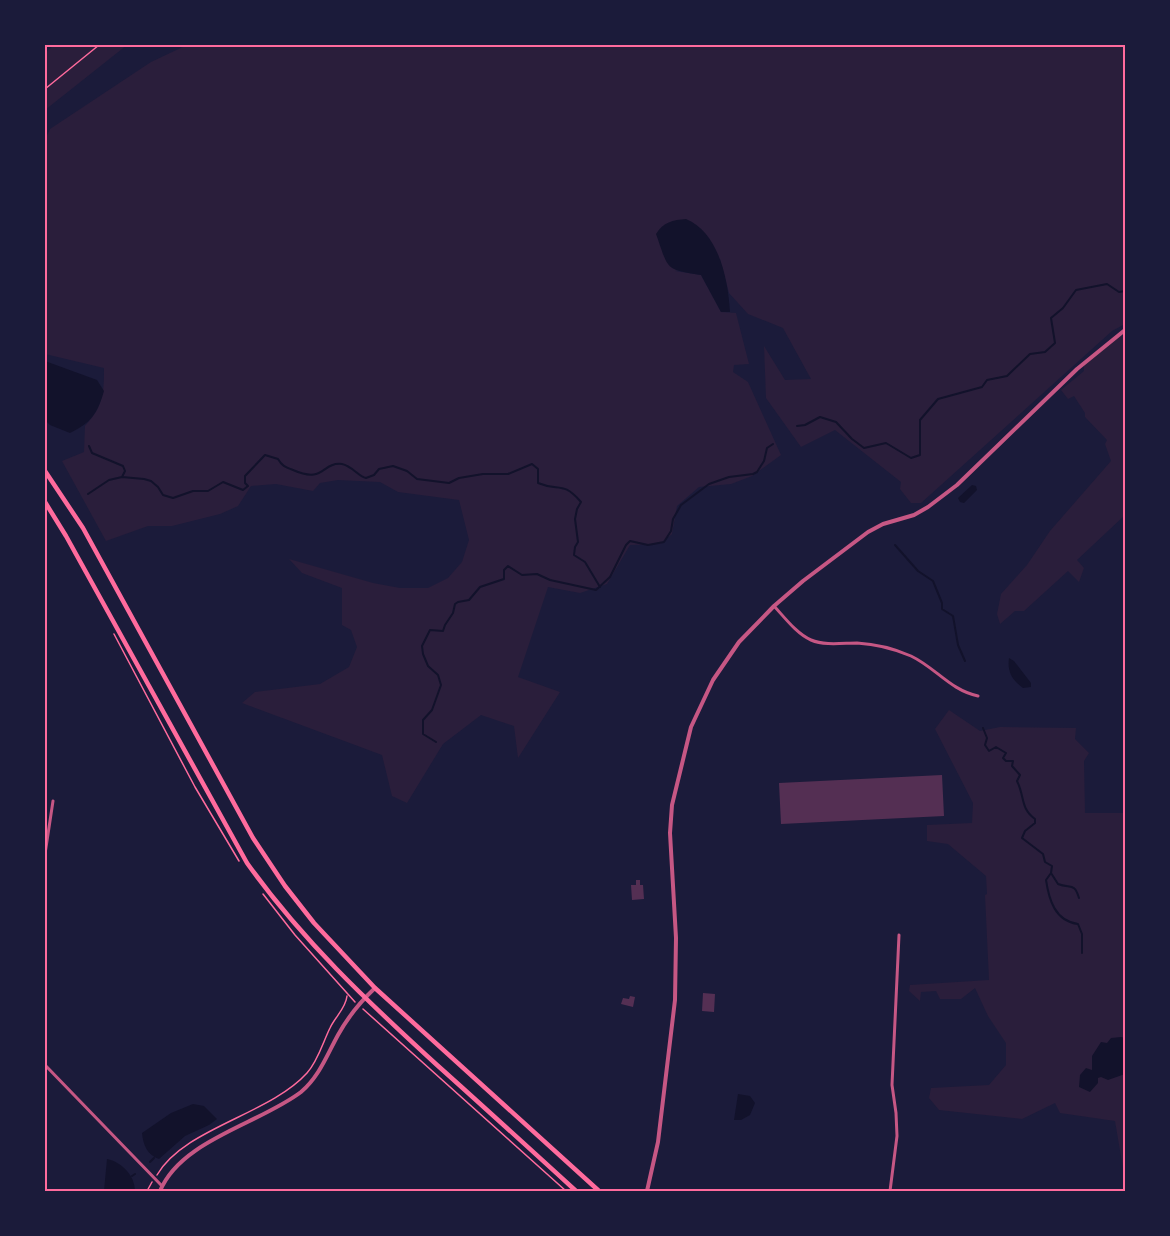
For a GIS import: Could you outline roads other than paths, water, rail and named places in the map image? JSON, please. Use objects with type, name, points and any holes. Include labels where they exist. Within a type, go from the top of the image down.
[{"type":"main road","points":[[45,471],[83,528],[253,838],[285,886],[314,923],[375,988],[599,1191]]},
{"type":"main road","points":[[45,502],[248,863],[294,925],[364,998],[576,1191]]},
{"type":"street","points":[[647,1191],[658,1142],[675,1000],[676,938],[670,833],[672,805],[691,727],[713,680],[739,642],[774,606],[868,532],[883,524],[914,515],[957,485],[1077,369],[1125,330]]},
{"type":"street","points":[[774,606],[810,640],[859,643],[910,656],[938,673],[963,693],[978,696]]},
{"type":"street","points":[[45,854],[52,801]]},
{"type":"street","points":[[890,1191],[897,1136],[892,1085],[899,934]]},
{"type":"street","points":[[160,1191],[174,1168],[194,1152],[301,1092],[318,1073],[345,1024],[364,998],[375,988]]},
{"type":"street","points":[[45,1065],[162,1186]]},
{"type":"waterway","points":[[797,426],[805,425],[820,417],[836,422],[864,448],[886,443],[911,458],[920,455],[920,420],[938,399],[982,387],[987,380],[1007,376],[1030,354],[1045,352],[1055,343],[1051,318],[1063,308],[1076,290],[1107,284],[1119,292],[1125,291]]},
{"type":"waterway","points":[[436,742],[423,734],[423,720],[432,710],[441,685],[438,675],[428,666],[422,646],[430,630],[443,631],[453,613],[455,604],[469,600],[480,587],[504,579],[504,570],[508,566],[522,575],[537,574],[550,580],[596,590],[610,577],[630,541],[648,545],[664,542],[681,505],[709,484],[729,477],[757,472],[764,461],[767,448],[773,444]]},
{"type":"waterway","points":[[89,446],[92,453],[123,466],[125,471],[122,477]]},
{"type":"waterway","points":[[88,494],[109,480],[122,477],[151,481],[163,495],[173,498],[193,491],[208,491],[223,482],[243,490],[248,486],[245,483],[245,476],[265,455],[278,459],[286,467],[303,474],[317,474],[330,466],[342,464],[366,478],[374,475],[379,469],[393,466],[407,471],[417,479],[449,483],[459,478],[483,474],[508,474],[532,464],[538,469],[538,483],[565,489],[581,502],[575,519],[578,542],[574,555],[585,562],[600,587]]},
{"type":"waterway","points":[[895,545],[918,571],[933,581],[942,603],[942,609],[953,616],[958,645],[965,661]]},
{"type":"waterway","points":[[983,728],[987,738],[985,745],[989,751],[996,747],[1006,753],[1003,758],[1006,761],[1013,761],[1012,766],[1020,775],[1017,781],[1025,806],[1035,819],[1035,823],[1025,831],[1022,838],[1043,854],[1045,862],[1052,866],[1051,873],[1046,880],[1051,902],[1064,919],[1078,924],[1082,934],[1082,953]]},
{"type":"waterway","points":[[1051,873],[1058,884],[1074,888],[1079,898]]},
{"type":"waterway","points":[[150,1162],[154,1158]]}]
